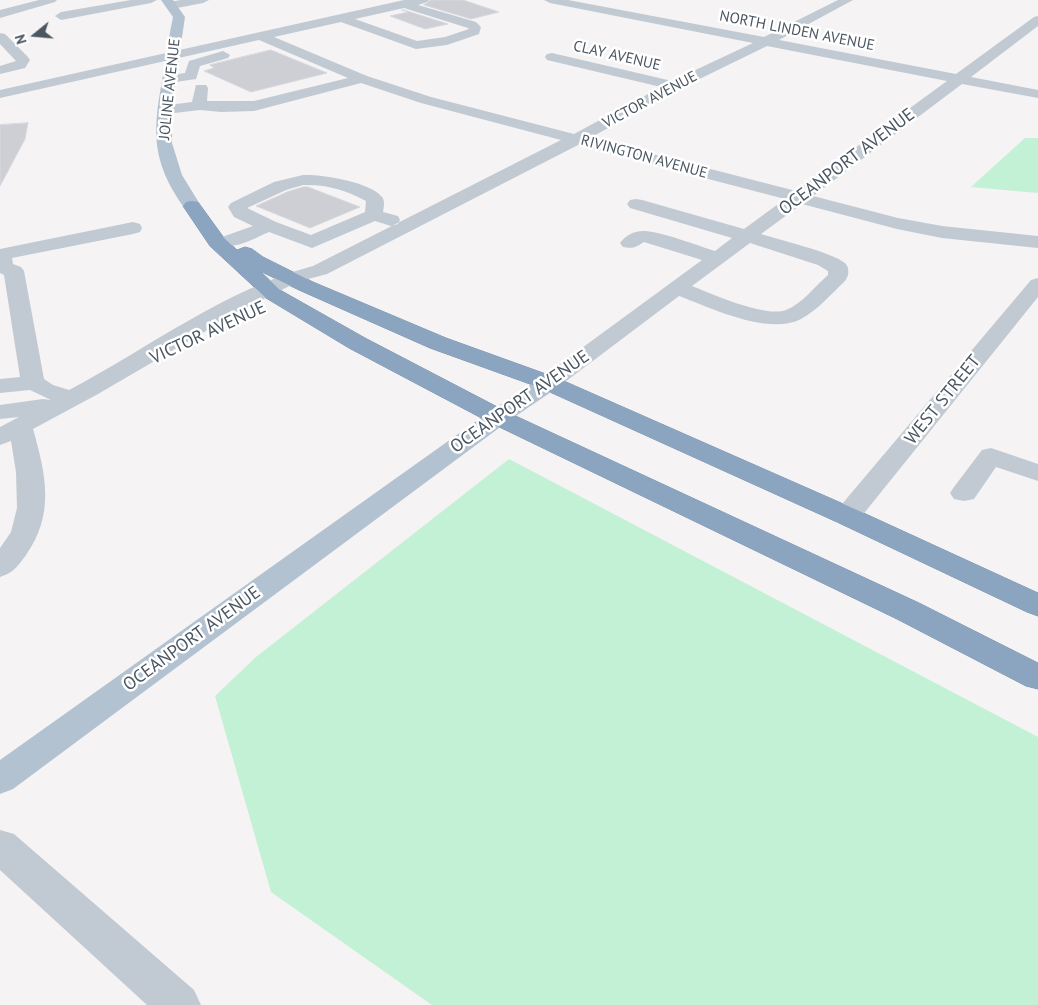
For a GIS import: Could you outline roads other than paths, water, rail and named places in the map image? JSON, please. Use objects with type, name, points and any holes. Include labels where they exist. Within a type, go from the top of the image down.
[{"type":"highway","points":[[192,206],[229,241],[256,261],[306,278],[438,343],[548,383],[848,516],[1038,605]]},
{"type":"highway","points":[[192,206],[216,242],[274,294],[357,343],[498,417],[908,611],[1038,677]]},
{"type":"main road","name":"JOLINE AVENUE","points":[[169,3],[178,17],[166,109],[165,153],[180,191],[192,206]]},
{"type":"main road","name":"OCEANPORT AVENUE","points":[[0,779],[498,417],[548,383]]},
{"type":"street","points":[[0,14],[50,0]]},
{"type":"street","points":[[135,0],[61,16],[151,0]]},
{"type":"street","points":[[169,3],[203,0]]},
{"type":"street","points":[[192,76],[194,64],[200,61],[341,18],[423,0]]},
{"type":"street","name":"NORTH LINDEN AVENUE","points":[[550,0],[1038,94]]},
{"type":"street","points":[[582,6],[597,0]]},
{"type":"street","name":"VICTOR AVENUE","points":[[6,425],[81,394],[576,140],[674,86],[847,0]]},
{"type":"street","points":[[358,2],[380,10]]},
{"type":"street","points":[[341,18],[416,45],[447,41],[475,31],[476,27],[472,25],[404,4]]},
{"type":"street","name":"OCEANPORT AVENUE","points":[[548,383],[1038,20]]},
{"type":"street","points":[[176,35],[191,41],[230,43]]},
{"type":"street","points":[[0,37],[23,60],[20,65],[1,71]]},
{"type":"street","points":[[0,94],[230,43],[268,40]]},
{"type":"street","name":"RIVINGTON AVENUE","points":[[268,40],[362,79],[453,108],[924,229],[1038,242]]},
{"type":"street","name":"CLAY AVENUE","points":[[552,57],[674,86]]},
{"type":"street","points":[[124,67],[159,70],[169,78],[192,76],[201,83],[202,94],[199,105]]},
{"type":"street","points":[[1,71],[29,88]]},
{"type":"street","points":[[166,109],[193,108],[199,105],[221,107],[254,106],[362,79]]},
{"type":"street","points":[[374,215],[375,199],[363,192],[329,181],[312,180],[291,182],[242,203],[237,207],[240,213],[312,242],[374,215],[409,226]]},
{"type":"street","points":[[636,204],[748,236],[832,264],[838,268],[838,277],[801,310],[779,319],[753,315],[677,288]]},
{"type":"street","points":[[229,241],[269,226]]},
{"type":"street","points":[[2,262],[133,228]]},
{"type":"street","points":[[630,243],[638,237],[645,236],[718,258]]},
{"type":"street","points":[[2,262],[14,271],[34,383]]},
{"type":"street","name":"WEST STREET","points":[[848,516],[1038,284]]},
{"type":"street","points":[[0,386],[34,383],[45,390],[81,394]]},
{"type":"street","points":[[0,567],[18,546],[30,518],[27,456],[6,425]]},
{"type":"street","points":[[964,493],[991,456],[1038,473]]},
{"type":"street","points":[[0,846],[179,1005]]}]
